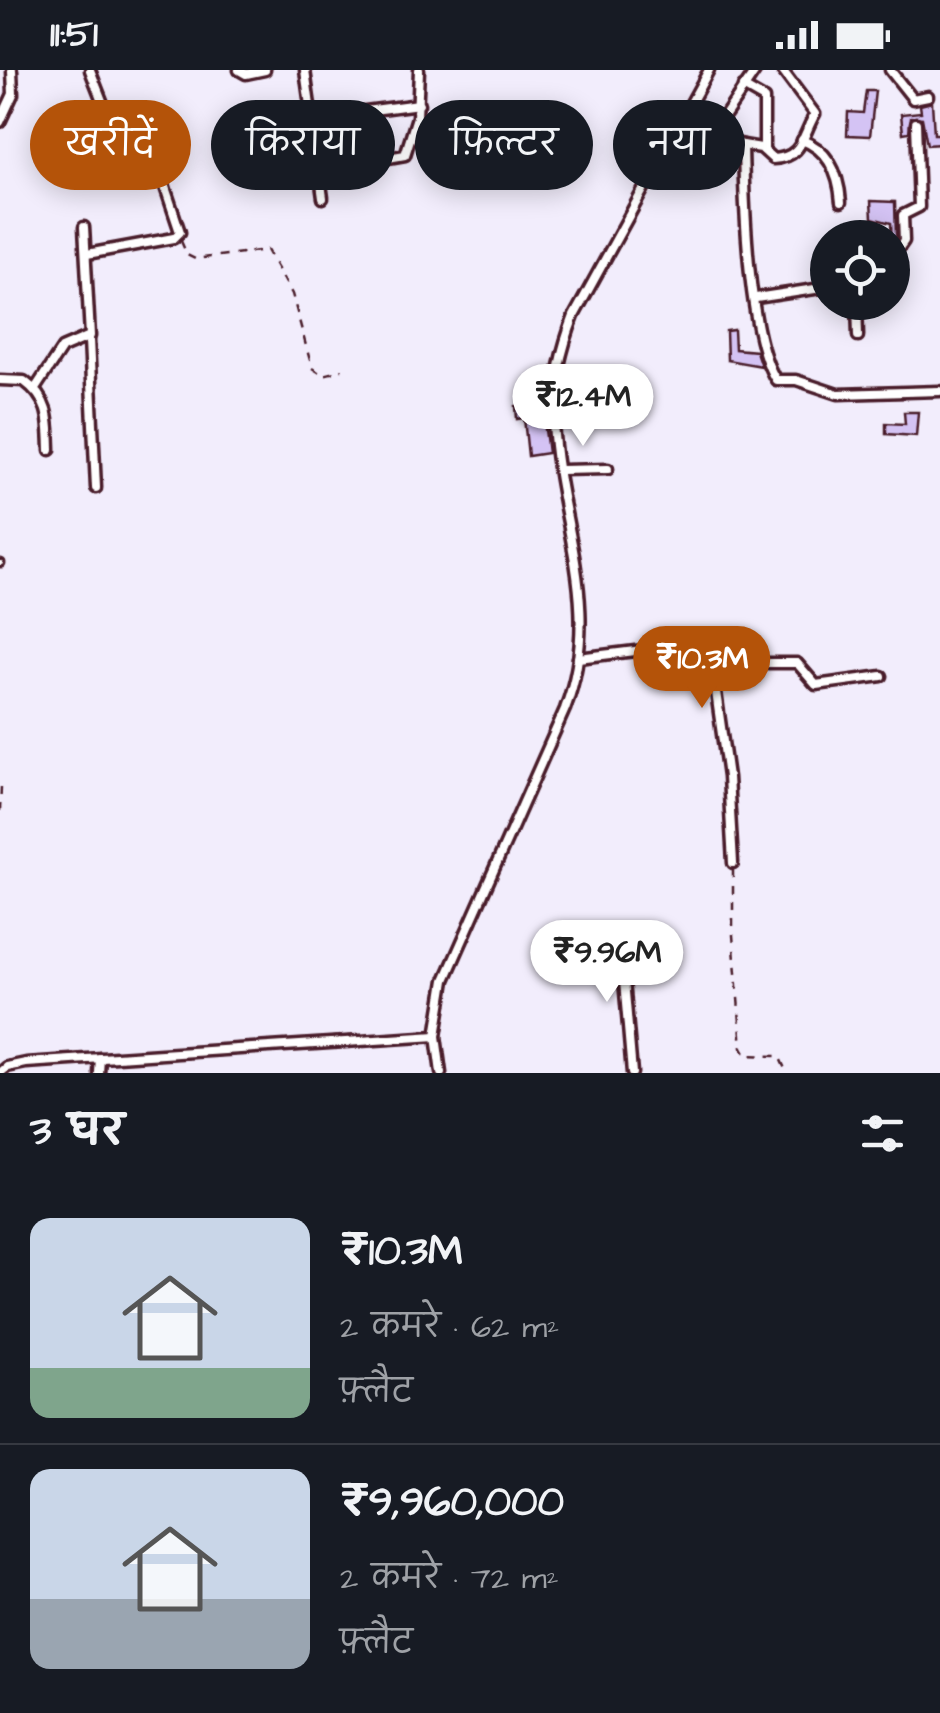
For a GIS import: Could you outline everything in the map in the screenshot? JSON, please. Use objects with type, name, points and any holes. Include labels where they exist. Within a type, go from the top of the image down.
[{"type":"street","points":[[0,122],[13,94],[12,70]]},
{"type":"street","points":[[87,254],[178,235],[156,160],[157,125],[149,122],[113,130],[90,70]]},
{"type":"street","points":[[239,70],[265,70]]},
{"type":"street","points":[[305,70],[309,100]]},
{"type":"street","points":[[419,70],[419,100]]},
{"type":"street","points":[[692,100],[709,70]]},
{"type":"street","points":[[735,100],[756,70]]},
{"type":"street","points":[[743,88],[764,99],[764,150],[770,158],[789,158],[802,140],[814,110],[782,70]]},
{"type":"street","points":[[890,70],[913,100],[928,96]]},
{"type":"street","points":[[395,157],[404,155],[415,118]]},
{"type":"street","points":[[902,220],[902,215],[919,207],[916,123]]},
{"type":"street","points":[[802,140],[822,149],[840,182],[840,202]]},
{"type":"street","points":[[745,146],[764,150]]},
{"type":"street","points":[[321,190],[322,198]]},
{"type":"street","points":[[441,1073],[436,1036],[445,980],[565,709],[583,657],[580,574],[553,416],[565,340],[574,316],[643,190]]},
{"type":"street","points":[[744,190],[744,223],[756,298],[776,380],[796,380],[838,394],[940,392]]},
{"type":"street","points":[[84,227],[96,488]]},
{"type":"street","points":[[756,298],[810,290]]},
{"type":"street","points":[[858,320],[858,336]]},
{"type":"street","points":[[35,389],[62,348],[88,340]]},
{"type":"street","points":[[0,380],[24,381],[35,389],[48,412],[50,450]]},
{"type":"street","points":[[560,470],[608,468]]},
{"type":"street","points":[[583,657],[709,642],[741,645],[754,663],[794,662],[816,685],[882,676]]},
{"type":"street","points":[[709,642],[728,776],[733,863]]},
{"type":"street","points":[[626,937],[623,969],[632,1073]]},
{"type":"street","points":[[0,1073],[15,1065],[436,1036]]},
{"type":"street","points":[[99,1073],[100,1058]]},
{"type":"path","points":[[178,235],[187,255],[195,259],[266,250],[289,285],[315,372],[323,375],[342,370]]},
{"type":"path","points":[[0,811],[1,786]]},
{"type":"path","points":[[733,863],[742,1048],[746,1055],[779,1056],[786,1073]]},
{"type":"building","points":[[866,91],[875,91],[870,136],[847,135],[848,112],[863,113]]},
{"type":"building","points":[[932,102],[934,134],[940,134],[940,144],[927,145],[922,118],[911,117],[909,132],[903,133],[901,114],[921,112],[920,105]]},
{"type":"building","points":[[871,201],[895,202],[895,220],[872,218]]},
{"type":"building","points":[[734,330],[735,349],[756,351],[761,366],[727,360],[726,331]]},
{"type":"building","points":[[540,390],[548,453],[528,456],[524,418],[517,419],[516,406],[522,405],[520,392]]},
{"type":"building","points":[[904,412],[918,412],[916,436],[886,434],[886,423],[905,424]]}]
